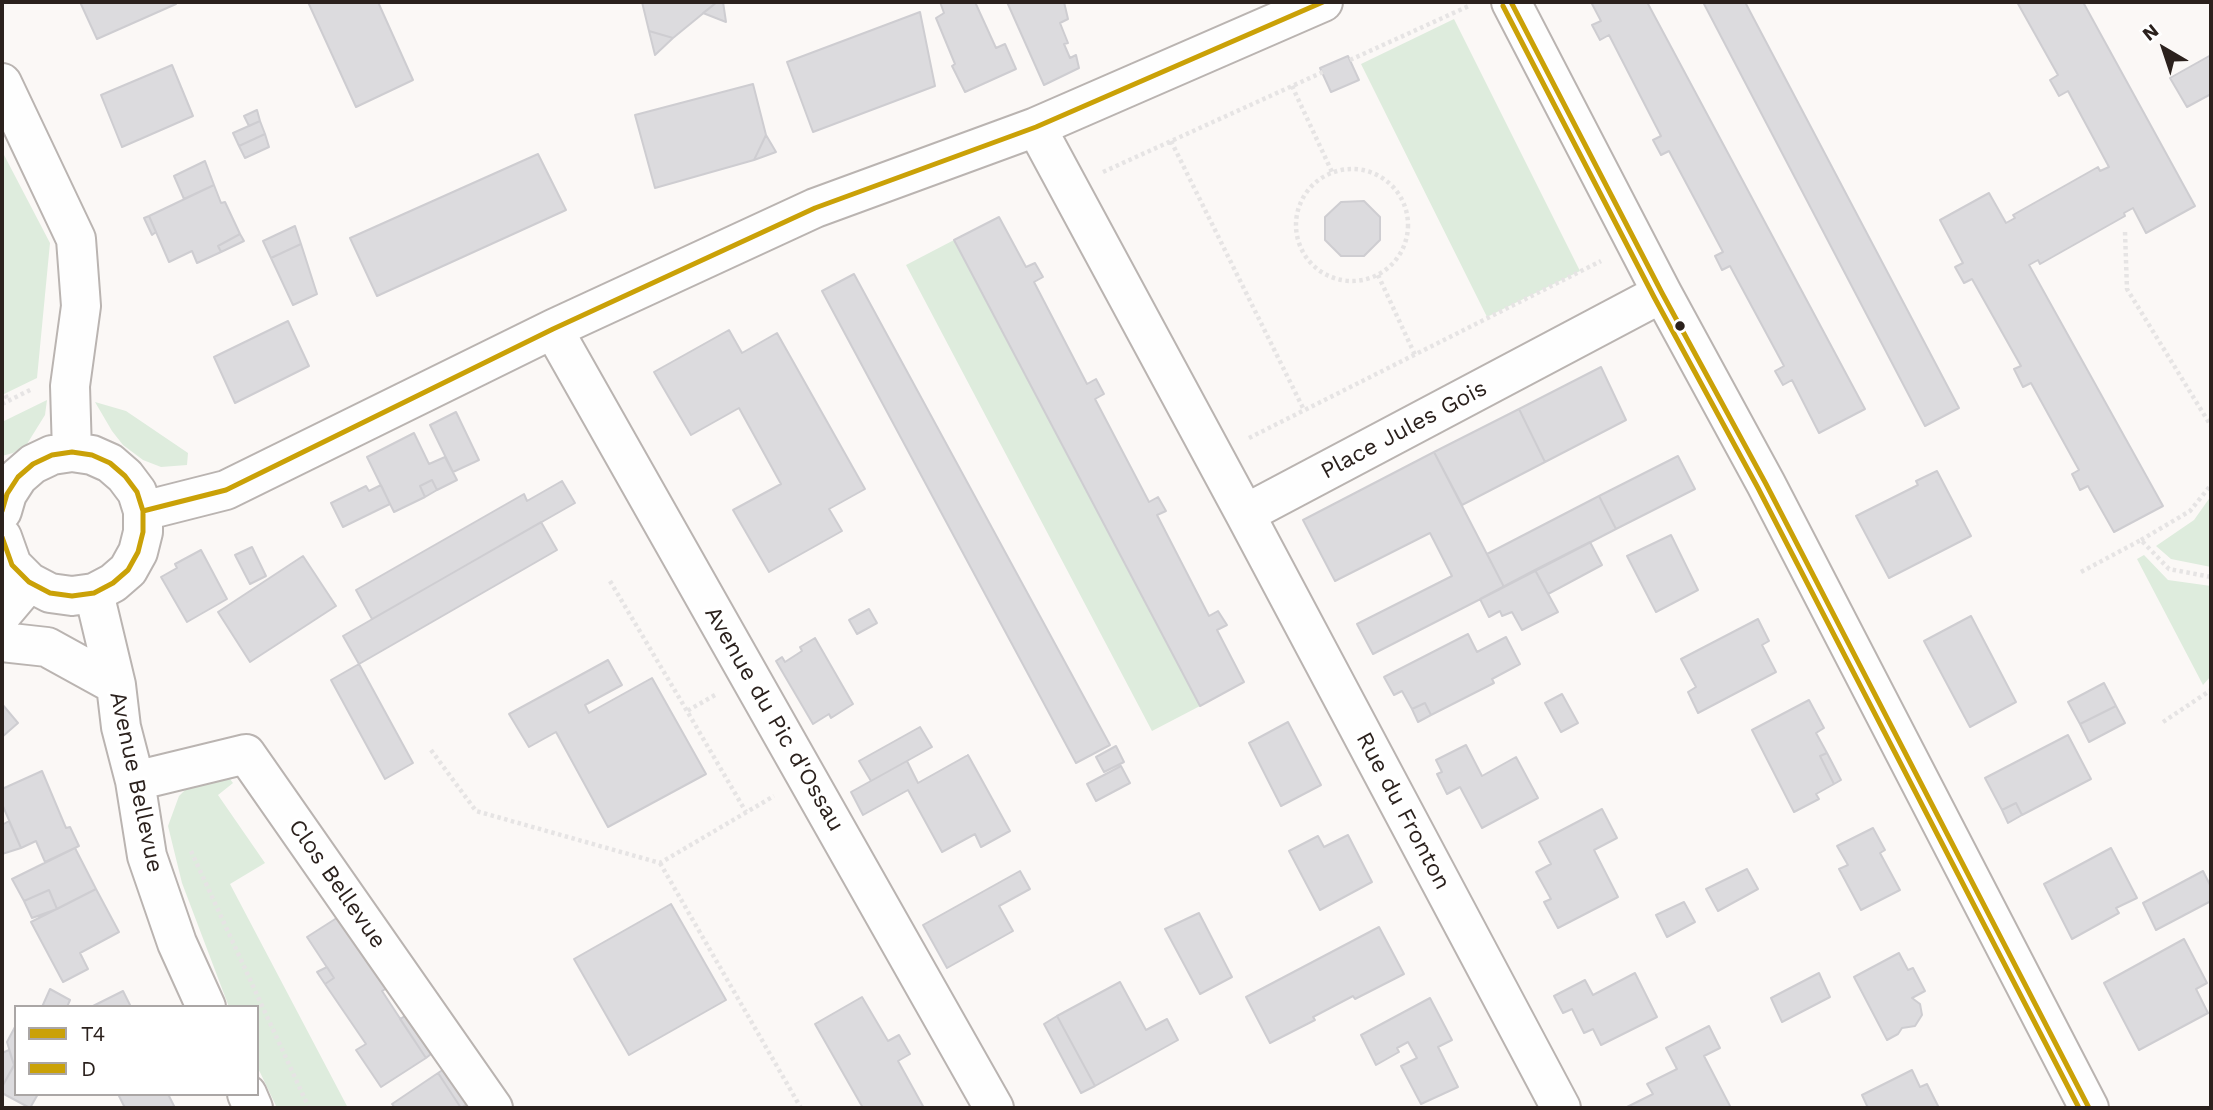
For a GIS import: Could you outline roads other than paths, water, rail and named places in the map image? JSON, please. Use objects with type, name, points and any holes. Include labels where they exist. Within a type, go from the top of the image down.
[{"type":"street","points":[[143,512],[226,490],[553,330],[815,208],[1035,127],[1323,2]]},
{"type":"street","points":[[1511,2],[1662,293],[1766,484],[2090,1108]]},
{"type":"street","points":[[2,83],[76,239],[81,306],[70,386],[72,452]]},
{"type":"street","points":[[1035,127],[1245,514]]},
{"type":"street","name":"Place Jules Gois","points":[[1245,514],[1662,293]]},
{"type":"street","name":"Avenue du Pic d'Ossau","points":[[553,330],[994,1108]]},
{"type":"street","points":[[2,537],[12,565],[29,582],[50,593],[72,596],[94,593],[113,583],[128,570],[138,552],[143,532],[143,512],[137,492],[125,476],[110,463],[92,455],[72,452],[52,455],[33,464],[18,477],[3,499]]},
{"type":"street","name":"Rue du Fronton","points":[[1245,514],[1560,1108]]},
{"type":"street","points":[[2,614],[29,582]]},
{"type":"street","name":"Avenue Bellevue","points":[[94,593],[116,685],[121,727],[135,781],[147,856],[177,943],[205,1005]]},
{"type":"street","points":[[2,642],[47,647],[116,685]]},
{"type":"street","name":"Clos Bellevue","points":[[135,781],[246,754],[493,1108]]}]
